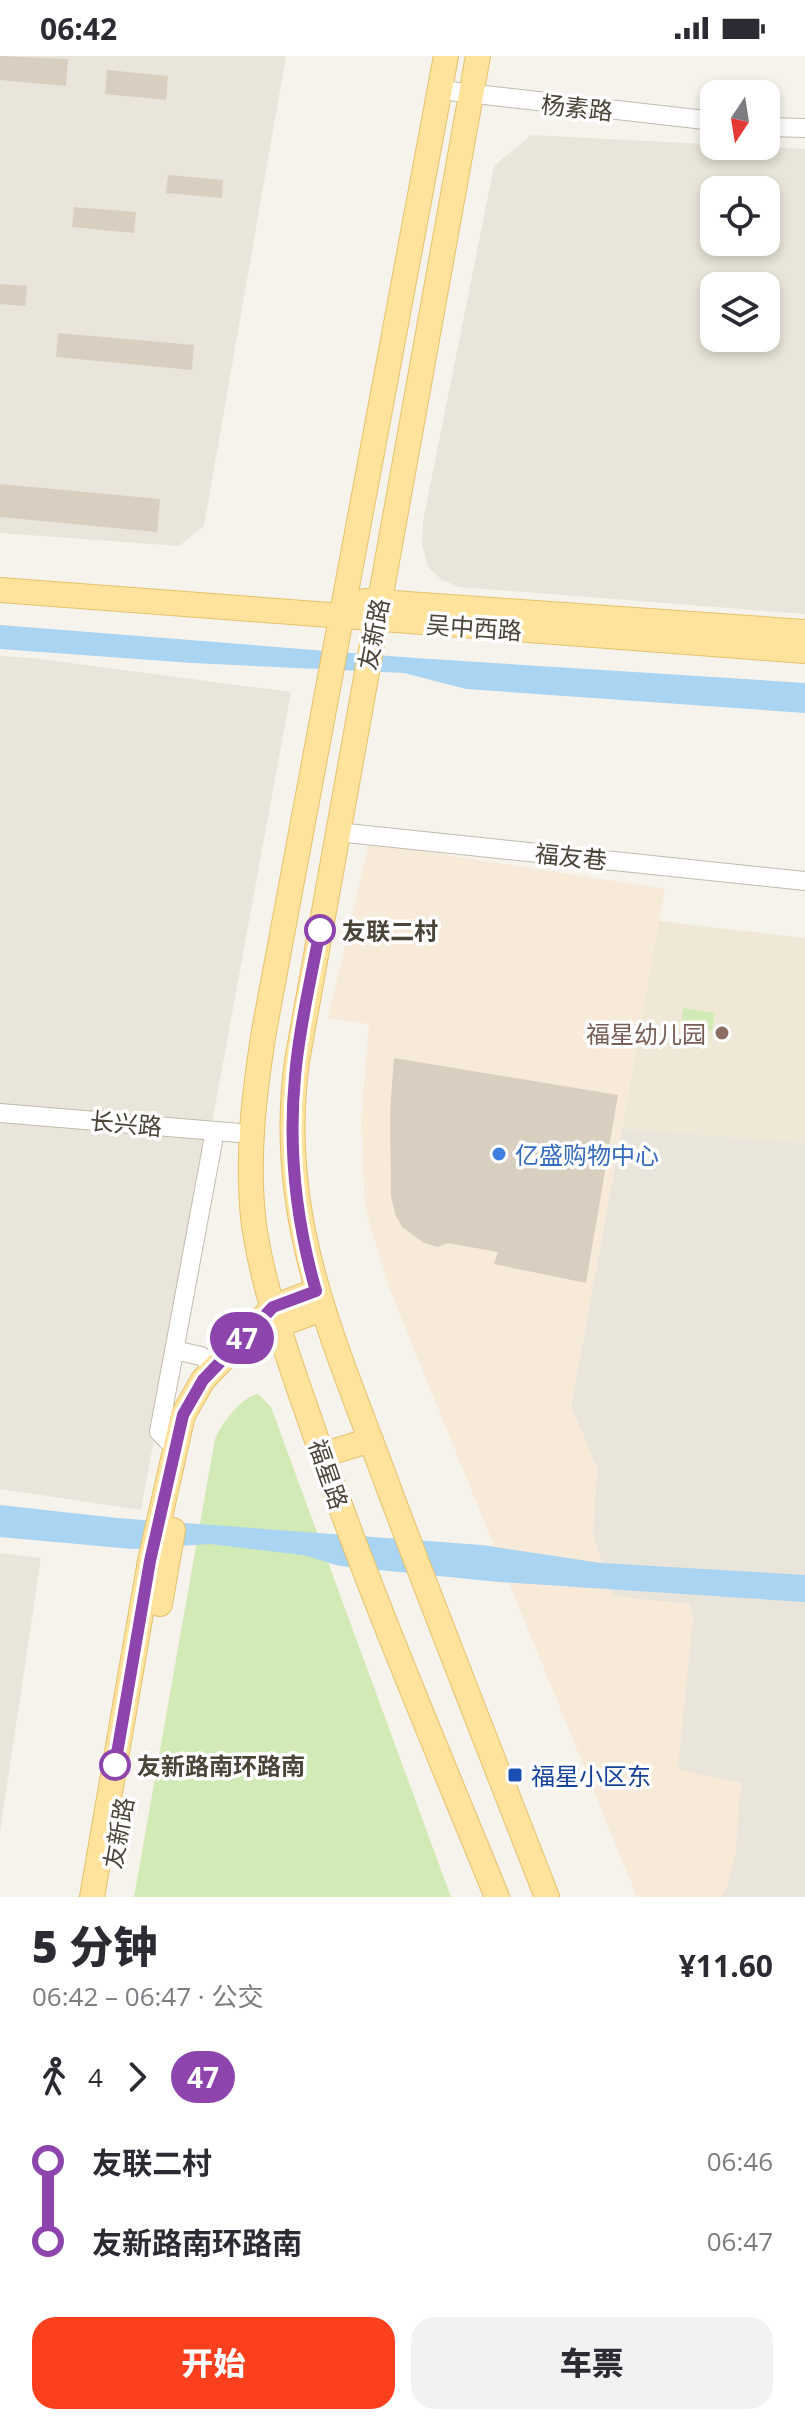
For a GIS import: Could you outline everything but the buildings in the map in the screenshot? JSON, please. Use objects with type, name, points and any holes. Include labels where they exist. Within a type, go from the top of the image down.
[{"type":"main road","name":"友新路","points":[[264,1031],[446,56]]},
{"type":"main road","name":"友新路","points":[[107,1897],[167,1516],[174,1447],[188,1402],[215,1367],[276,1316],[319,1300],[298,1213],[293,1162],[295,1074],[478,56]]},
{"type":"main road","name":"吴中西路","points":[[0,575],[375,622],[805,651]]},
{"type":"main road","name":"吴中西路","points":[[0,590],[343,617]]},
{"type":"main road","name":"吴中西路","points":[[375,622],[805,632]]},
{"type":"main road","name":"福星路","points":[[264,1031],[252,1134],[254,1225],[276,1316],[349,1533],[497,1897]]},
{"type":"main road","points":[[319,1300],[547,1897]]},
{"type":"main road","name":"友新路","points":[[167,1516],[201,1410],[276,1316]]},
{"type":"main road","points":[[322,1455],[371,1440]]},
{"type":"main road","name":"友新路","points":[[92,1897],[159,1563]]},
{"type":"street","name":"杨素路","points":[[441,90],[700,119]]},
{"type":"street","points":[[780,127],[805,128]]},
{"type":"street","name":"福友巷","points":[[337,832],[805,881]]},
{"type":"street","name":"长兴路","points":[[0,1113],[252,1134]]},
{"type":"street","points":[[174,1447],[159,1432],[215,1131]]},
{"type":"street","points":[[174,1350],[201,1356],[215,1367]]},
{"type":"shaded area","points":[[0,56],[286,56],[204,526],[179,546],[0,533]]},
{"type":"shaded area","points":[[531,135],[700,144],[700,160],[780,160],[780,148],[805,149],[805,614],[459,587],[442,580],[428,567],[422,544],[423,521],[494,166]]},
{"type":"shaded area","points":[[0,656],[291,692],[141,1510],[0,1489]]},
{"type":"shaded area","points":[[369,843],[665,889],[571,1406],[597,1469],[593,1534],[613,1596],[689,1604],[693,1618],[678,1769],[741,1783],[736,1850],[728,1884],[721,1897],[637,1897],[388,1285],[365,1207],[361,1121],[369,1024],[328,1018]]},
{"type":"shaded area","name":"福星幼儿园","points":[[659,921],[805,938],[805,1143],[622,1128]]},
{"type":"shaded area","points":[[622,1128],[805,1143],[805,1897],[721,1897],[728,1884],[740,1783],[677,1770],[693,1618],[689,1604],[613,1597],[593,1534],[597,1469],[571,1406]]},
{"type":"shaded area","points":[[0,1553],[41,1558],[0,1832]]},
{"type":"green space","points":[[683,1008],[715,1013],[712,1031],[681,1026]]},
{"type":"green space","points":[[258,1394],[271,1407],[451,1897],[134,1897],[215,1439],[233,1412],[245,1400]]},
{"type":"water","points":[[0,625],[415,658],[805,683],[805,713],[466,689],[404,673],[192,663],[0,649]]},
{"type":"water","points":[[0,1505],[117,1518],[482,1545],[601,1563],[805,1575],[805,1602],[499,1582],[340,1566],[303,1555],[210,1544],[132,1549],[0,1537]]},
{"type":"bus line","name":"47","points":[[115,1765],[150,1561],[176,1436],[188,1402],[223,1357],[273,1307],[316,1291],[298,1213],[292,1143],[295,1074],[320,930]]},
{"type":"place","name":"友联二村","points":[[320,930]]},
{"type":"place","name":"福星幼儿园","points":[[722,1033]]},
{"type":"place","name":"亿盛购物中心","points":[[499,1154]]},
{"type":"place","name":"友新路南环路南","points":[[115,1765]]},
{"type":"place","name":"福星小区东","points":[[515,1775]]}]
